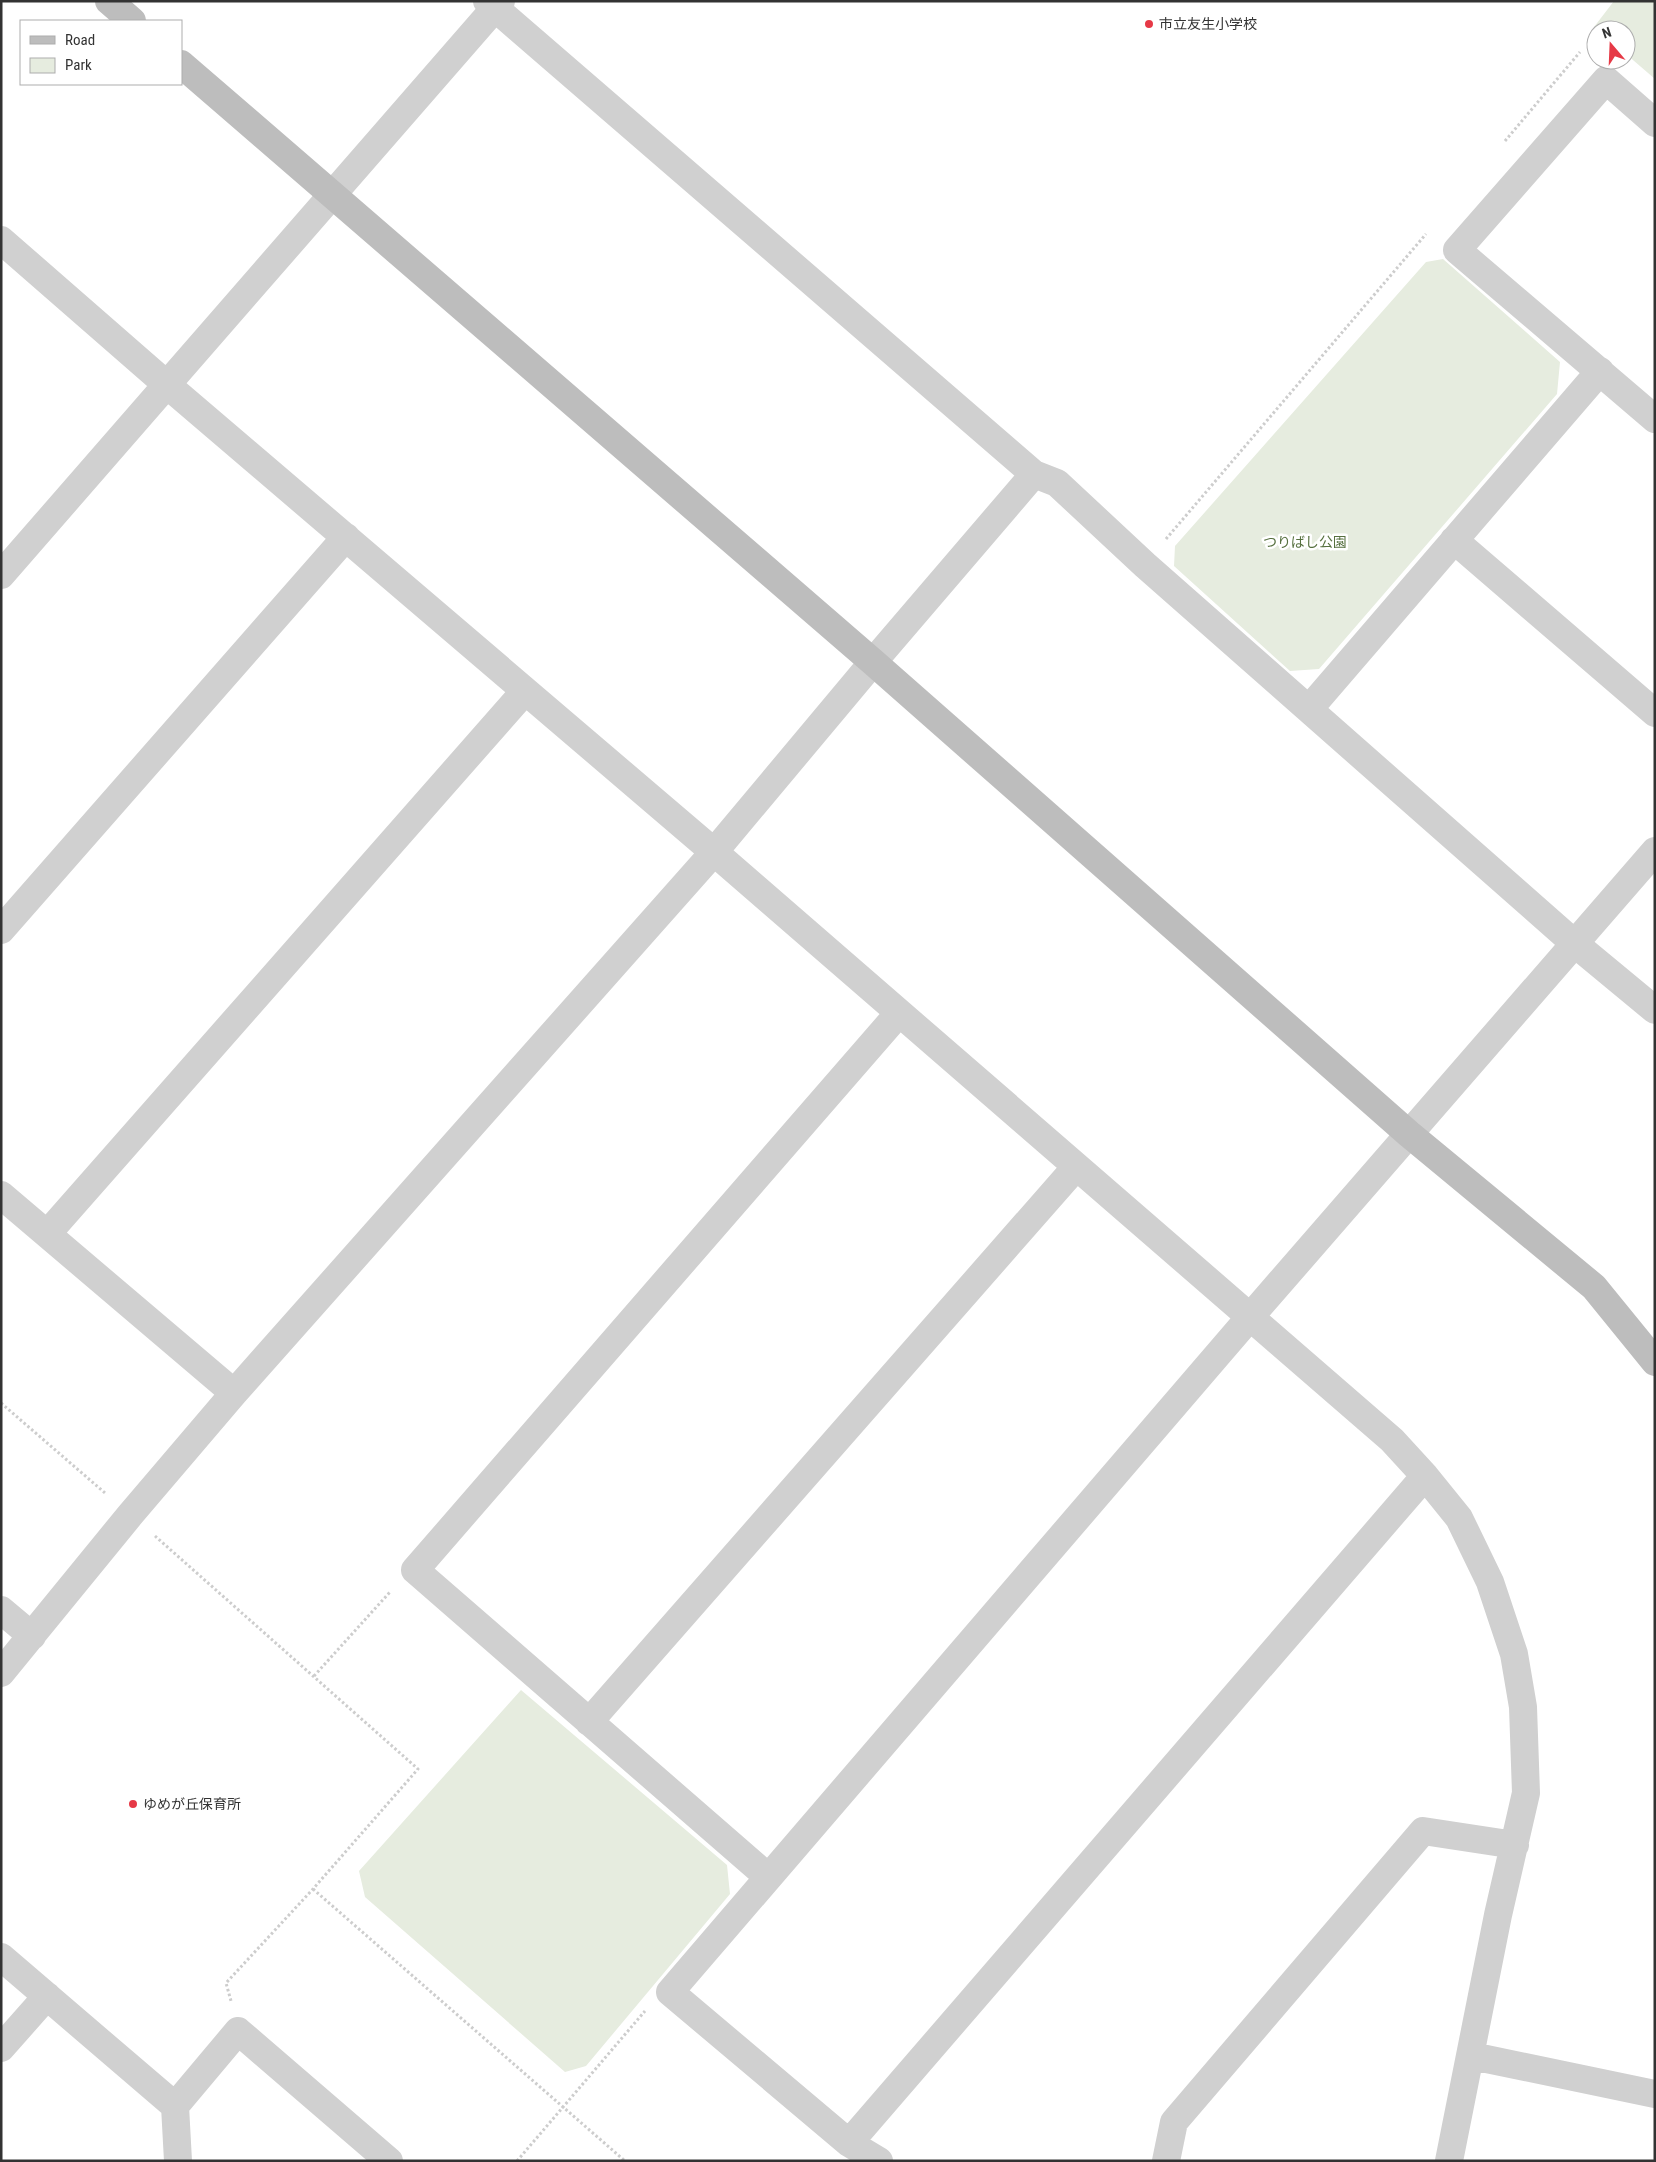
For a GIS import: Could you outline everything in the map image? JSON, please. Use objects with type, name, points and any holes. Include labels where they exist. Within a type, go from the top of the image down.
[{"type":"street","points":[[109,1],[131,20]]},
{"type":"street","points":[[1,574],[332,196],[494,4],[1034,474],[1057,483],[1145,565],[1309,710],[1574,943],[1655,1010]]},
{"type":"street","points":[[182,65],[873,662],[1409,1134],[1594,1287],[1655,1362]]},
{"type":"street","points":[[1655,123],[1606,80],[1457,250],[1655,419]]},
{"type":"street","points":[[1,240],[166,384],[714,852],[1392,1440],[1425,1476],[1459,1518],[1490,1582],[1514,1654],[1523,1707],[1526,1794],[1498,1915],[1450,2161]]},
{"type":"street","points":[[1309,710],[1600,371]]},
{"type":"street","points":[[1,1673],[130,1515],[234,1393],[714,852],[1034,474]]},
{"type":"street","points":[[1,930],[346,537]]},
{"type":"street","points":[[1454,540],[1655,713]]},
{"type":"street","points":[[46,1234],[525,691]]},
{"type":"street","points":[[879,2161],[849,2143],[670,1992],[1250,1317],[1655,851]]},
{"type":"street","points":[[768,1877],[415,1570],[899,1013]]},
{"type":"street","points":[[590,1722],[1076,1166]]},
{"type":"street","points":[[1,1195],[234,1393]]},
{"type":"street","points":[[849,2143],[1425,1476]]},
{"type":"street","points":[[1,1610],[32,1636]]},
{"type":"street","points":[[1166,2161],[1174,2122],[1423,1831],[1515,1845]]},
{"type":"street","points":[[1,1957],[175,2106]]},
{"type":"street","points":[[1,2048],[47,1996]]},
{"type":"street","points":[[178,2161],[175,2106],[238,2031],[389,2161]]},
{"type":"street","points":[[1472,2056],[1655,2094]]},
{"type":"path","points":[[1504,142],[1580,52]]},
{"type":"path","points":[[1145,565],[1427,233]]},
{"type":"path","points":[[1,1404],[418,1769],[313,1889],[226,1983],[238,2031]]},
{"type":"path","points":[[314,1676],[393,1588],[415,1570]]},
{"type":"path","points":[[313,1889],[625,2161]]},
{"type":"path","points":[[517,2161],[646,2009],[670,1992]]},
{"type":"green space","points":[[1614,1],[1655,1],[1655,79],[1636,63],[1636,20],[1599,20]]},
{"type":"green space","name":"つりばし公園","points":[[1443,259],[1560,362],[1557,394],[1319,669],[1290,671],[1174,566],[1175,546],[1426,262]]},
{"type":"green space","points":[[521,1690],[727,1865],[730,1894],[586,2066],[565,2072],[365,1897],[359,1871]]},
{"type":"place","name":"市立友生小学校","points":[[1149,24]]},
{"type":"place","name":"ゆめが丘保育所","points":[[133,1804]]}]
